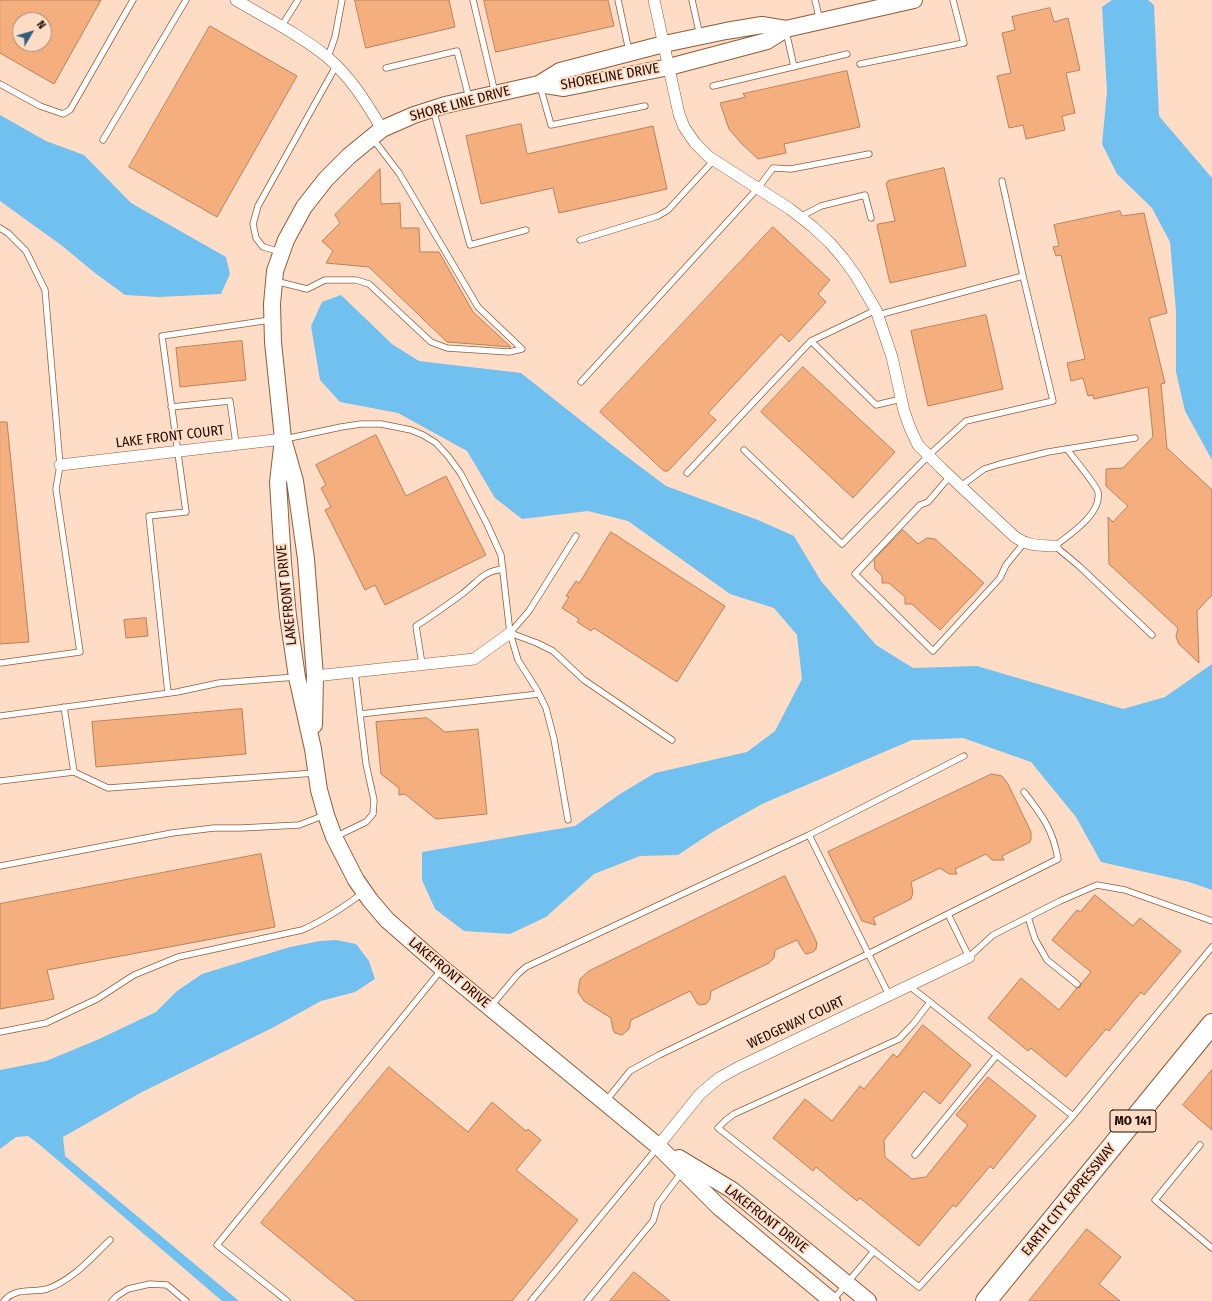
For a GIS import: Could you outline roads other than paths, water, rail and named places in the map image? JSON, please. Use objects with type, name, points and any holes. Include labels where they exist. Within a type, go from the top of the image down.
[{"type":"highway","name":"EARTH CITY EXPRESSWAY","points":[[986,1301],[1212,1024]]},
{"type":"street","points":[[236,0],[312,45],[328,57],[363,96],[377,133],[349,156],[326,179],[304,208],[286,240],[274,281],[272,320]]},
{"type":"street","points":[[654,0],[679,114],[684,127],[695,143],[714,160],[790,209],[830,242],[843,258],[856,276],[877,312],[892,357],[901,399],[910,428],[918,445],[1015,537],[1024,543],[1055,546]]},
{"type":"street","name":"SHORELINE DRIVE","points":[[539,84],[564,88],[669,67],[767,41],[786,29],[873,7],[914,0]]},
{"type":"street","name":"SHORELINE DRIVE","points":[[539,84],[560,71],[664,44],[762,25],[786,29]]},
{"type":"street","name":"SHORE LINE DRIVE","points":[[377,133],[414,115],[433,109],[539,84]]},
{"type":"street","name":"LAKEFRONT DRIVE","points":[[272,320],[283,439],[295,481],[306,559],[315,676],[313,749]]},
{"type":"street","name":"LAKE FRONT COURT","points":[[60,465],[283,439]]},
{"type":"street","name":"LAKEFRONT DRIVE","points":[[283,439],[278,490],[288,616],[297,677],[313,749],[318,790],[334,837],[356,880],[387,920],[442,968],[658,1146],[719,1207],[833,1301]]},
{"type":"street","points":[[315,676],[474,659],[510,633]]},
{"type":"street","name":"WEDGEWAY COURT","points":[[658,1146],[700,1094],[719,1078],[739,1067],[970,957]]},
{"type":"street","name":"LAKEFRONT DRIVE","points":[[658,1146],[732,1190],[868,1301]]},
{"type":"lane","points":[[0,84],[40,106],[63,114],[66,113],[70,110],[133,0]]},
{"type":"lane","points":[[103,140],[186,0]]},
{"type":"lane","points":[[281,27],[298,0]]},
{"type":"lane","points":[[328,57],[335,37],[342,0]]},
{"type":"lane","points":[[473,0],[495,94]]},
{"type":"lane","points":[[618,0],[630,53]]},
{"type":"lane","points":[[692,0],[700,36]]},
{"type":"lane","points":[[815,0],[820,21]]},
{"type":"lane","points":[[860,64],[964,43],[953,0]]},
{"type":"lane","points":[[786,29],[794,67]]},
{"type":"lane","points":[[386,68],[457,51],[469,100]]},
{"type":"lane","points":[[713,86],[847,54]]},
{"type":"lane","points":[[282,253],[263,247],[256,238],[253,224],[256,212],[336,66]]},
{"type":"lane","points":[[539,84],[551,125],[645,106]]},
{"type":"lane","points":[[433,109],[470,245],[526,230]]},
{"type":"lane","points":[[274,281],[307,289],[325,280],[356,280],[369,284],[431,342],[447,348],[509,352],[522,349],[478,307],[377,133]]},
{"type":"lane","points":[[581,382],[758,188],[773,168],[791,169],[869,154]]},
{"type":"lane","points":[[580,240],[658,216],[668,210],[714,160]]},
{"type":"lane","points":[[744,450],[842,544],[929,455],[966,421],[1053,401],[1002,181]]},
{"type":"lane","points":[[800,217],[821,206],[865,195],[871,218]]},
{"type":"lane","points":[[0,228],[8,233],[26,251],[45,290],[60,465],[56,489],[80,652],[0,663]]},
{"type":"lane","points":[[687,473],[802,348],[811,341],[877,312],[1024,276]]},
{"type":"lane","points":[[168,693],[149,516],[186,512],[162,336],[272,320]]},
{"type":"lane","points":[[811,341],[876,405],[901,399]]},
{"type":"lane","points":[[171,407],[230,401],[236,444]]},
{"type":"lane","points":[[283,439],[341,427],[361,424],[381,424],[410,430],[423,435],[436,443],[448,456],[461,474],[501,555],[504,569],[510,633],[518,660],[546,708],[553,735],[568,820]]},
{"type":"lane","points":[[961,486],[984,469],[1048,452],[1135,438]]},
{"type":"lane","points":[[1067,449],[1098,491],[1098,503],[1088,519],[1055,546],[1079,566],[1152,635]]},
{"type":"lane","points":[[950,476],[928,502],[920,505],[854,574],[933,651],[1000,578],[1006,565],[1024,543]]},
{"type":"lane","points":[[510,633],[529,611],[576,536]]},
{"type":"lane","points":[[422,664],[416,626],[464,593],[478,579],[493,570],[504,569]]},
{"type":"lane","points":[[510,633],[537,643],[553,651],[584,680],[672,740]]},
{"type":"lane","points":[[334,837],[366,822],[373,814],[374,800],[366,764],[354,672]]},
{"type":"lane","points":[[0,716],[168,693],[219,683],[297,677]]},
{"type":"lane","points":[[360,714],[539,694]]},
{"type":"lane","points":[[64,707],[74,772]]},
{"type":"lane","points":[[490,1008],[518,974],[526,967],[809,835],[964,756]]},
{"type":"lane","points":[[0,781],[74,772],[108,788],[316,773]]},
{"type":"lane","points":[[605,1102],[630,1071],[659,1055],[868,954],[1058,859],[1056,843],[1043,815],[1024,792]]},
{"type":"lane","points":[[0,866],[172,833],[214,828],[299,825],[326,815]]},
{"type":"lane","points":[[809,835],[889,996]]},
{"type":"lane","points":[[948,914],[970,957],[993,935],[1060,901],[1097,885],[1125,890],[1212,921]]},
{"type":"lane","points":[[0,1032],[46,1023],[97,999],[134,975],[178,957],[302,930],[318,923],[364,892]]},
{"type":"lane","points":[[1028,917],[1035,939],[1047,960],[1077,984]]},
{"type":"lane","points":[[930,1002],[914,1024],[899,1039],[734,1114],[718,1128],[919,1287],[1073,1116],[1212,947]]},
{"type":"lane","points":[[287,1301],[218,1245],[442,968]]},
{"type":"lane","points":[[909,986],[1073,1116]]},
{"type":"lane","points":[[915,1155],[997,1055]]},
{"type":"lane","points":[[1200,1145],[1155,1200],[1212,1248]]},
{"type":"lane","points":[[531,1301],[658,1146]]},
{"type":"lane","points":[[588,1301],[652,1221],[658,1204],[683,1170]]},
{"type":"lane","points":[[4,1301],[16,1292],[46,1289],[67,1280],[110,1240]]},
{"type":"lane","points":[[833,1301],[874,1251]]},
{"type":"lane","points":[[112,1301],[128,1289],[150,1284],[167,1285],[186,1301]]},
{"type":"water","points":[[1112,0],[1148,0],[1154,5],[1159,116],[1212,178],[1212,460],[1185,411],[1176,372],[1176,311],[1170,242],[1152,208],[1117,174],[1102,144],[1107,92],[1102,7]]},
{"type":"water","points":[[0,115],[46,141],[84,155],[131,203],[226,257],[230,274],[221,294],[159,297],[125,295],[61,245],[0,201]]},
{"type":"water","points":[[341,295],[392,344],[419,361],[521,373],[666,486],[758,520],[794,536],[821,581],[876,645],[913,668],[977,666],[1123,709],[1165,697],[1212,664],[1212,890],[1189,882],[1101,862],[1076,817],[1031,762],[963,738],[912,740],[762,804],[714,831],[678,855],[640,856],[594,874],[546,917],[510,934],[464,931],[435,909],[422,880],[422,852],[575,826],[620,794],[655,773],[747,752],[775,731],[802,679],[797,635],[774,608],[730,594],[628,521],[588,511],[522,519],[495,498],[467,451],[398,413],[340,402],[320,380],[311,326],[322,302]]},
{"type":"water","points":[[336,940],[356,944],[369,961],[375,979],[355,992],[321,1001],[274,1027],[142,1092],[63,1137],[65,1156],[239,1301],[222,1301],[28,1136],[16,1137],[0,1149],[0,1070],[46,1061],[97,1040],[156,1012],[177,991],[202,974],[290,947],[320,941]]}]
